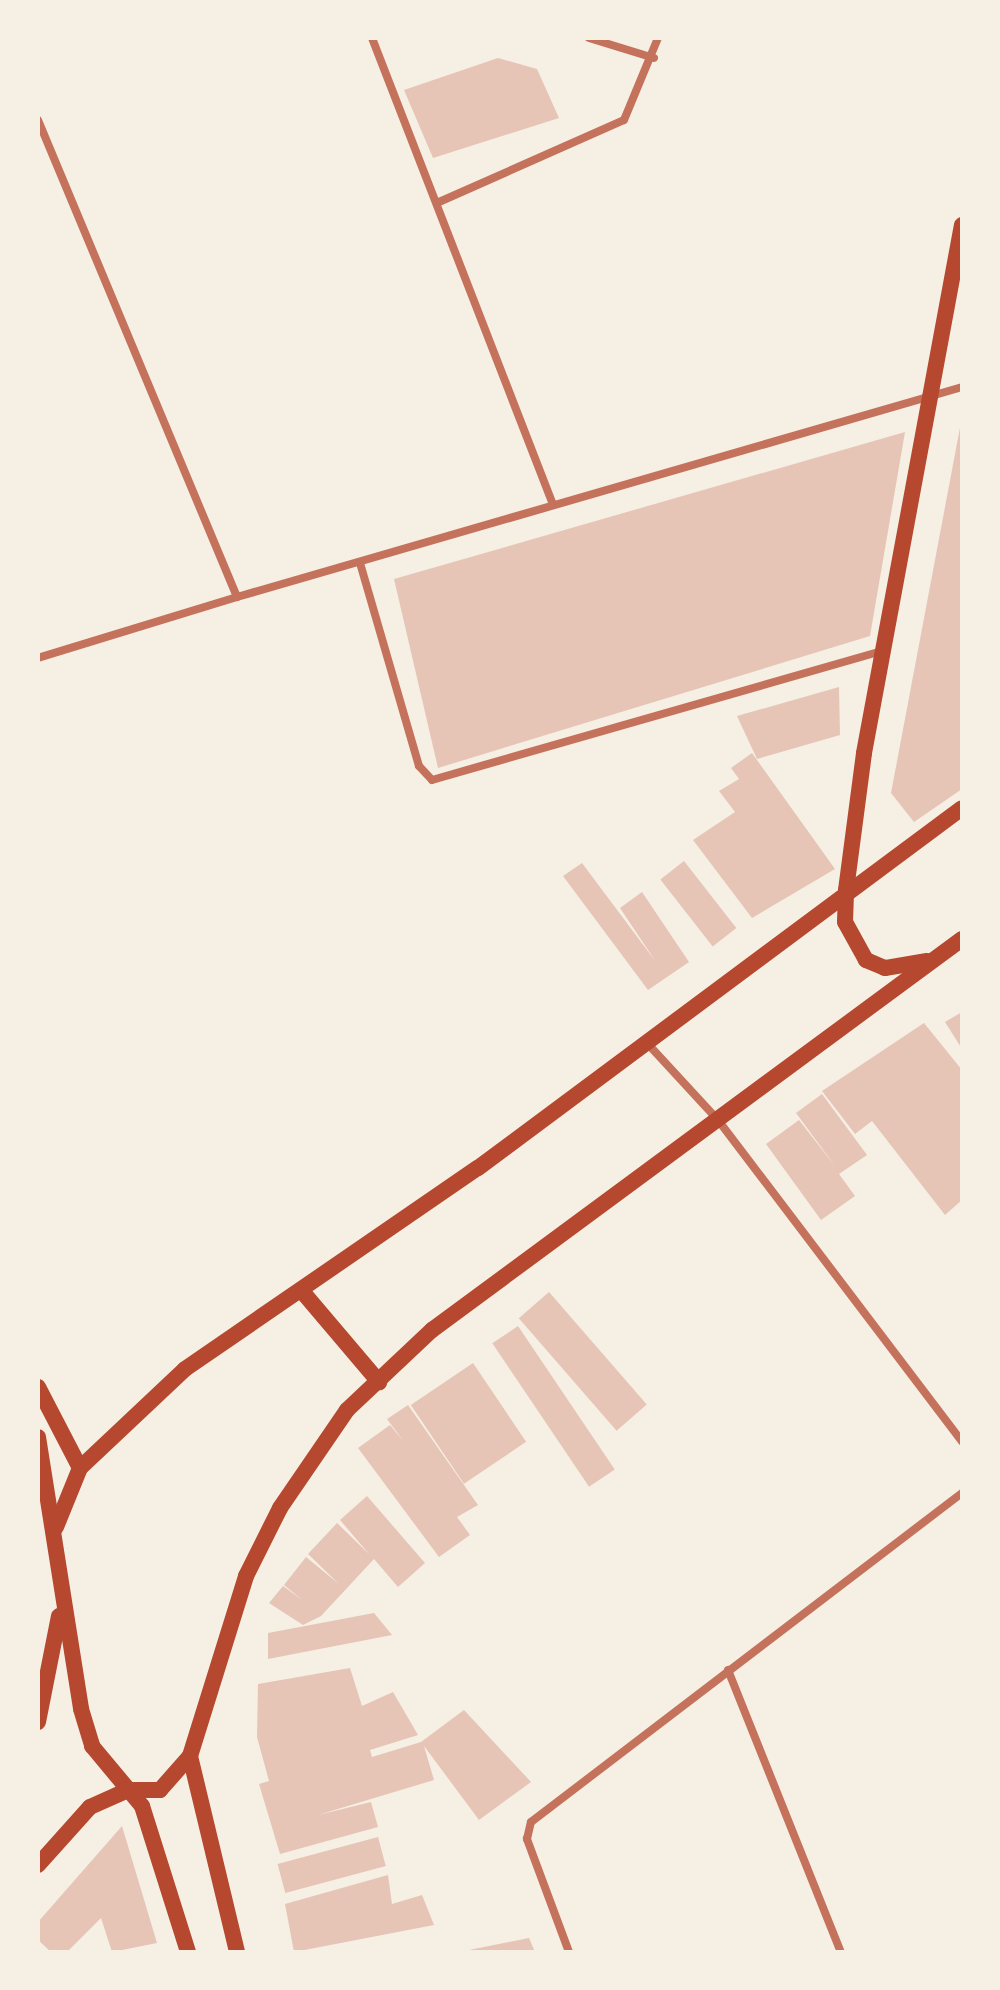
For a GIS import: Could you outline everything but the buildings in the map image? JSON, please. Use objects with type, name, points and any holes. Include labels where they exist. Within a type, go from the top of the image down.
[{"type":"main road","points":[[931,961],[885,968],[866,960],[845,922],[846,890],[883,650],[962,225]]},
{"type":"main road","points":[[56,1527],[80,1468],[185,1369],[301,1290],[647,1042],[846,890],[962,808]]},
{"type":"main road","points":[[38,1865],[90,1807],[128,1790],[160,1790],[190,1756],[246,1576],[280,1508],[347,1410],[432,1330],[962,939]]},
{"type":"main road","points":[[301,1290],[379,1382]]},
{"type":"main road","points":[[38,1387],[80,1468]]},
{"type":"main road","points":[[38,1437],[56,1527],[61,1599],[92,1746],[142,1806],[188,1952]]},
{"type":"main road","points":[[38,1722],[50,1689],[61,1599]]},
{"type":"main road","points":[[190,1756],[237,1952]]},
{"type":"street","points":[[372,38],[439,202],[553,504]]},
{"type":"street","points":[[589,38],[654,58]]},
{"type":"street","points":[[439,202],[624,120],[654,58],[658,38]]},
{"type":"street","points":[[38,120],[237,597]]},
{"type":"street","points":[[38,658],[553,504],[962,387]]},
{"type":"street","points":[[360,563],[419,766],[432,780],[883,650]]},
{"type":"street","points":[[647,1042],[718,1120],[962,1442]]},
{"type":"street","points":[[569,1952],[526,1834],[728,1670],[962,1493]]},
{"type":"street","points":[[728,1670],[841,1952]]}]
